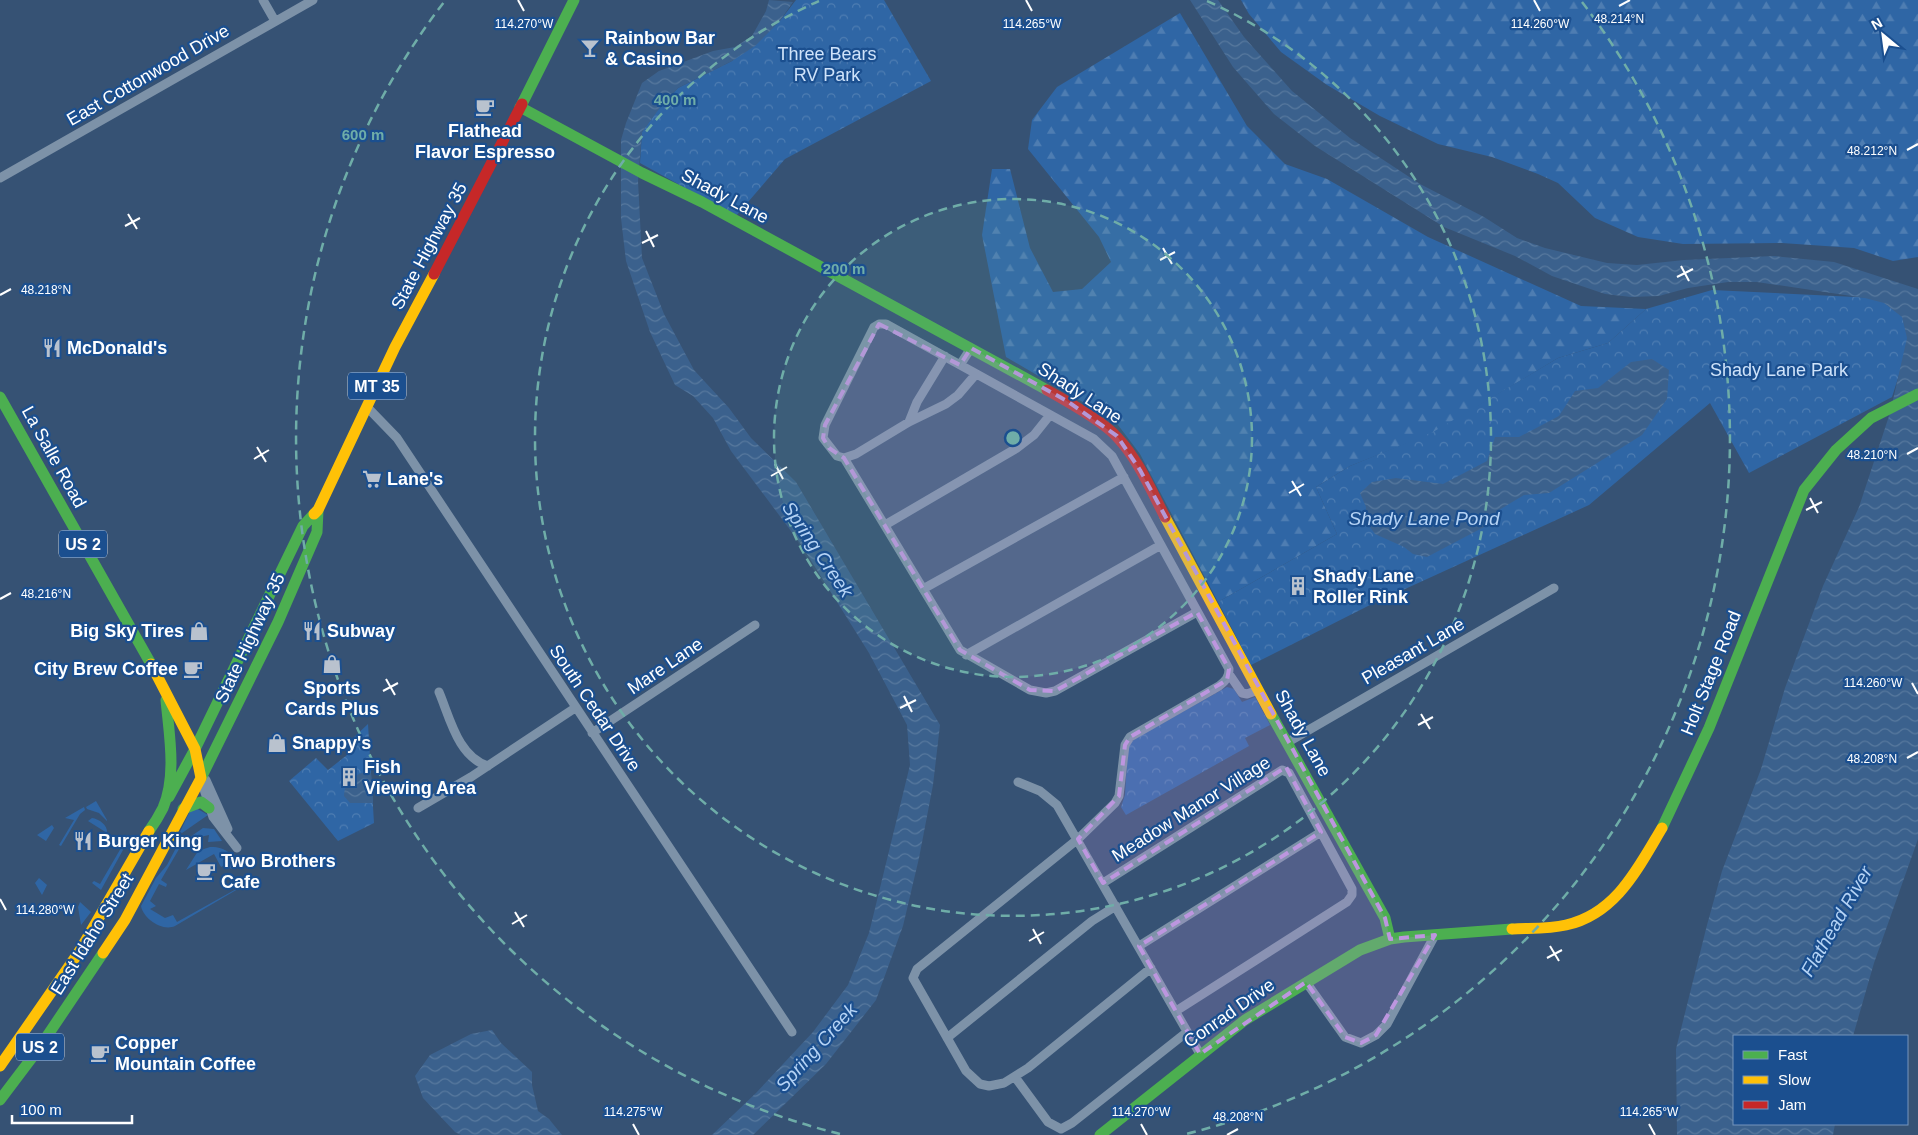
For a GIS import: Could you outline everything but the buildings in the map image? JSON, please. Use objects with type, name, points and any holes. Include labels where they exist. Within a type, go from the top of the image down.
[{"type":"main road","name":"State Highway 35","points":[[195,749],[303,526],[318,510],[399,340],[574,0]]},
{"type":"main road","name":"Shady Lane","points":[[520,107],[642,173],[702,202],[971,348],[1067,401],[1116,436],[1140,470],[1258,690],[1385,918],[1390,939]]},
{"type":"main road","name":"Holt Stage Road","points":[[1435,935],[1566,926],[1601,911],[1628,884],[1665,823],[1709,728],[1804,490],[1836,450],[1871,418],[1918,394]]},
{"type":"main road","name":"La Salle Road","points":[[0,397],[166,691]]},
{"type":"main road","name":"State Highway 35","points":[[201,778],[278,622],[317,532],[318,510]]},
{"type":"main road","name":"US 2","points":[[166,691],[195,749],[201,778]]},
{"type":"main road","name":"US 2","points":[[161,811],[168,792],[172,756],[166,691]]},
{"type":"main road","name":"East Idaho Street","points":[[0,1066],[79,952],[195,749]]},
{"type":"main road","name":"East Idaho Street","points":[[0,1100],[58,1021],[125,920],[201,778]]},
{"type":"main road","points":[[183,810],[201,802],[209,808]]},
{"type":"main road","points":[[58,1021],[70,980],[115,908]]},
{"type":"main road","points":[[1390,939],[1435,935]]},
{"type":"main road","name":"Conrad Drive","points":[[1100,1135],[1245,1020],[1360,950],[1390,939]]},
{"type":"street","points":[[262,0],[275,21]]},
{"type":"street","name":"East Cottonwood Drive","points":[[0,178],[313,0]]},
{"type":"street","points":[[976,374],[958,395],[946,404],[909,422],[856,454],[844,458],[837,456],[823,438],[825,425],[874,327],[879,324],[886,324],[1050,415],[1105,448],[1124,477],[1161,544],[1229,674],[1242,693],[1247,694],[1258,690]]},
{"type":"street","points":[[960,365],[971,348]]},
{"type":"street","points":[[909,422],[917,402],[944,356]]},
{"type":"street","name":"South Cedar Drive","points":[[367,407],[397,438],[792,1032]]},
{"type":"street","points":[[885,525],[1017,448],[1034,436],[1050,415]]},
{"type":"street","points":[[844,458],[960,650],[1030,690],[1046,693],[1055,691],[1197,612]]},
{"type":"street","points":[[923,589],[1124,477]]},
{"type":"street","points":[[966,654],[1161,544]]},
{"type":"street","name":"Pleasant Lane","points":[[1288,742],[1554,588]]},
{"type":"street","name":"Mare Lane","points":[[592,733],[755,625]]},
{"type":"street","points":[[1151,968],[1015,1077],[996,1086],[980,1084],[966,1070],[913,978],[914,973],[1078,838],[1116,803],[1119,796],[1125,746],[1130,737],[1218,686],[1227,680],[1229,674]]},
{"type":"street","points":[[439,692],[462,746],[469,757],[488,766]]},
{"type":"street","points":[[418,808],[488,766],[575,708]]},
{"type":"street","name":"Meadow Manor Village","points":[[1103,883],[1282,770],[1289,773],[1352,889],[1352,895],[1347,902],[1176,1011]]},
{"type":"street","points":[[201,778],[206,780],[237,848],[213,817],[201,778]]},
{"type":"street","name":"Meadow Manor Village","points":[[1018,782],[1040,791],[1057,805],[1078,838],[1200,1054]]},
{"type":"street","points":[[1139,946],[1321,832]]},
{"type":"street","points":[[948,1038],[1092,921],[1116,906]]},
{"type":"street","points":[[1306,982],[1346,1037],[1361,1043],[1376,1035],[1387,1024],[1435,935]]},
{"type":"street","points":[[1015,1077],[1048,1122],[1061,1129],[1072,1123],[1187,1032]]},
{"type":"highlighted area","points":[[879,324],[960,365],[971,348],[1067,401],[1117,436],[1140,470],[1385,918],[1390,939],[1435,935],[1376,1035],[1361,1043],[1345,1037],[1306,982],[1200,1054],[1139,946],[1321,832],[1286,767],[1103,883],[1078,839],[1119,796],[1125,745],[1130,737],[1227,680],[1229,669],[1197,612],[1055,691],[1030,690],[960,650],[844,458],[829,448],[823,438],[825,425]]},
{"type":"green space","name":"Three Bears RV Park","points":[[796,0],[884,0],[931,81],[785,159],[736,216],[640,163],[642,132],[659,108],[678,88],[732,61],[779,22]]},
{"type":"green space","points":[[1241,0],[1918,0],[1918,257],[1893,261],[1854,248],[1782,243],[1683,244],[1638,237],[1595,218],[1558,183],[1492,157],[1438,144],[1380,116],[1327,85],[1281,52],[1249,14]]},
{"type":"green space","points":[[1180,13],[1247,126],[1285,164],[1327,179],[1428,237],[1581,306],[1646,309],[1608,343],[1558,358],[1433,433],[1350,466],[1316,487],[1337,534],[1218,602],[1140,454],[1115,421],[1006,357],[982,235],[992,169],[1010,169],[1030,248],[1053,292],[1082,289],[1111,262],[1099,237],[1028,149],[1032,120],[1057,87]]},
{"type":"green space","name":"Shady Lane Park","points":[[1712,290],[1918,300],[1918,315],[1892,397],[1749,473],[1710,403],[1589,505],[1370,605],[1251,665],[1218,602],[1337,534],[1316,487],[1350,466],[1433,432],[1558,358],[1608,343],[1646,309]]},
{"type":"green space","points":[[1227,687],[1234,689],[1242,702],[1255,697],[1270,725],[1245,738],[1249,746],[1126,815],[1121,807],[1125,795],[1128,744]]},
{"type":"green space","points":[[368,724],[374,823],[338,841],[289,781],[316,758],[328,770],[347,755],[351,740]]},
{"type":"green space","points":[[96,801],[107,821],[99,813],[87,809],[86,807]]},
{"type":"green space","points":[[84,807],[85,810],[80,814],[61,846],[59,845],[74,820],[65,818]]},
{"type":"green space","points":[[196,808],[208,815],[182,833],[180,832],[190,811]]},
{"type":"green space","points":[[92,818],[103,823],[107,833],[88,821]]},
{"type":"green space","points":[[52,825],[54,828],[46,841],[37,835]]},
{"type":"green space","points":[[203,828],[214,829],[222,841],[208,842],[209,835],[191,839],[189,847],[182,844],[161,880],[167,884],[166,887],[159,884],[150,901],[156,906],[150,909],[165,918],[173,915],[177,922],[238,888],[234,881],[242,880],[243,886],[175,926],[164,927],[154,923],[145,915],[141,906],[156,878],[167,865],[177,846]]},
{"type":"green space","points":[[117,840],[123,850],[101,890],[92,883],[94,881],[100,884],[121,848],[115,844]]},
{"type":"green space","points":[[210,847],[228,851],[235,862],[234,867],[231,869],[228,864],[221,867],[214,854],[186,870],[198,851]]},
{"type":"green space","points":[[39,878],[47,885],[42,895],[35,883]]},
{"type":"green space","points":[[80,902],[91,912],[81,925],[78,907]]},
{"type":"water","name":"Spring Creek","points":[[769,0],[793,2],[779,22],[755,46],[732,61],[678,88],[642,132],[638,181],[642,258],[664,314],[694,370],[729,408],[751,438],[796,482],[940,725],[933,785],[919,858],[903,926],[876,1000],[826,1064],[753,1135],[712,1135],[756,1093],[813,1032],[848,985],[869,933],[910,765],[907,725],[869,653],[800,543],[731,451],[713,418],[693,396],[675,385],[650,332],[626,261],[621,218],[621,140],[642,83],[659,71],[713,51],[735,47],[752,36],[766,11]]},
{"type":"water","name":"Flathead River","points":[[1190,0],[1218,0],[1244,37],[1292,91],[1350,138],[1420,184],[1484,217],[1517,238],[1545,248],[1607,263],[1637,265],[1684,260],[1774,256],[1834,262],[1918,289],[1918,839],[1874,963],[1853,1035],[1733,1035],[1733,1125],[1835,1125],[1833,1135],[1677,1135],[1676,1049],[1722,871],[1761,769],[1785,688],[1823,586],[1859,507],[1890,413],[1907,338],[1902,317],[1884,303],[1865,298],[1757,282],[1728,282],[1688,288],[1659,296],[1631,297],[1605,294],[1552,276],[1515,256],[1444,227],[1315,146],[1274,114],[1233,67]]},
{"type":"water","name":"Shady Lane Pond","points":[[1652,359],[1669,370],[1667,399],[1642,435],[1549,493],[1524,495],[1499,510],[1484,527],[1427,557],[1413,554],[1404,547],[1375,534],[1365,520],[1366,507],[1360,493],[1372,482],[1396,478],[1443,484],[1487,461],[1495,437],[1519,437],[1559,416],[1575,391],[1598,388],[1631,362]]},
{"type":"water","points":[[367,772],[371,773],[373,803],[350,803],[344,796],[346,786],[353,777]]},
{"type":"water","points":[[492,1030],[501,1043],[532,1072],[532,1085],[538,1111],[549,1119],[562,1135],[461,1135],[455,1132],[423,1098],[415,1076],[430,1055],[471,1034]]},
{"type":"traffic: fast","points":[[522,104],[574,0]]},
{"type":"traffic: fast","points":[[520,107],[642,173],[702,202],[1047,390]]},
{"type":"traffic: fast","points":[[1662,828],[1709,728],[1804,490],[1836,450],[1871,418],[1918,394]]},
{"type":"traffic: fast","points":[[0,397],[151,664]]},
{"type":"traffic: fast","points":[[201,778],[278,622],[317,532],[318,510]]},
{"type":"traffic: fast","points":[[169,797],[195,749],[303,526],[314,514]]},
{"type":"traffic: fast","points":[[149,831],[163,808],[170,782],[171,754],[166,700]]},
{"type":"traffic: fast","points":[[1271,714],[1385,918],[1390,939]]},
{"type":"traffic: fast","points":[[183,809],[201,802],[209,808]]},
{"type":"traffic: fast","points":[[1100,1135],[1245,1020],[1360,950],[1390,939],[1404,937],[1512,929]]},
{"type":"traffic: fast","points":[[0,1100],[37,1051],[103,953]]},
{"type":"traffic: slow","points":[[314,514],[318,510],[395,347],[434,274]]},
{"type":"traffic: slow","points":[[1165,517],[1271,714]]},
{"type":"traffic: slow","points":[[103,953],[125,920],[201,778],[195,749],[151,664]]},
{"type":"traffic: slow","points":[[1512,929],[1546,928],[1566,925],[1599,911],[1624,887],[1662,828]]},
{"type":"traffic: slow","points":[[0,1066],[79,952],[149,831]]},
{"type":"traffic: jam","points":[[434,274],[522,104]]},
{"type":"traffic: jam","points":[[1047,390],[1094,418],[1117,437],[1138,465],[1165,517]]},
{"type":"place","name":"Rainbow Bar & Casino","points":[[590,48]]},
{"type":"place","name":"Flathead Flavor Espresso","points":[[485,107]]},
{"type":"place","name":"McDonald's","points":[[52,348]]},
{"type":"place","name":"Lane's","points":[[372,479]]},
{"type":"place","name":"Shady Lane Roller Rink","points":[[1298,586]]},
{"type":"place","name":"Big Sky Tires","points":[[199,631]]},
{"type":"place","name":"Subway","points":[[312,631]]},
{"type":"place","name":"Sports Cards Plus","points":[[332,664]]},
{"type":"place","name":"City Brew Coffee","points":[[193,669]]},
{"type":"place","name":"Snappy's","points":[[277,743]]},
{"type":"place","name":"Fish Viewing Area","points":[[349,777]]},
{"type":"place","name":"Burger King","points":[[83,841]]},
{"type":"place","name":"Two Brothers Cafe","points":[[206,871]]},
{"type":"place","name":"Copper Mountain Coffee","points":[[100,1053]]}]
